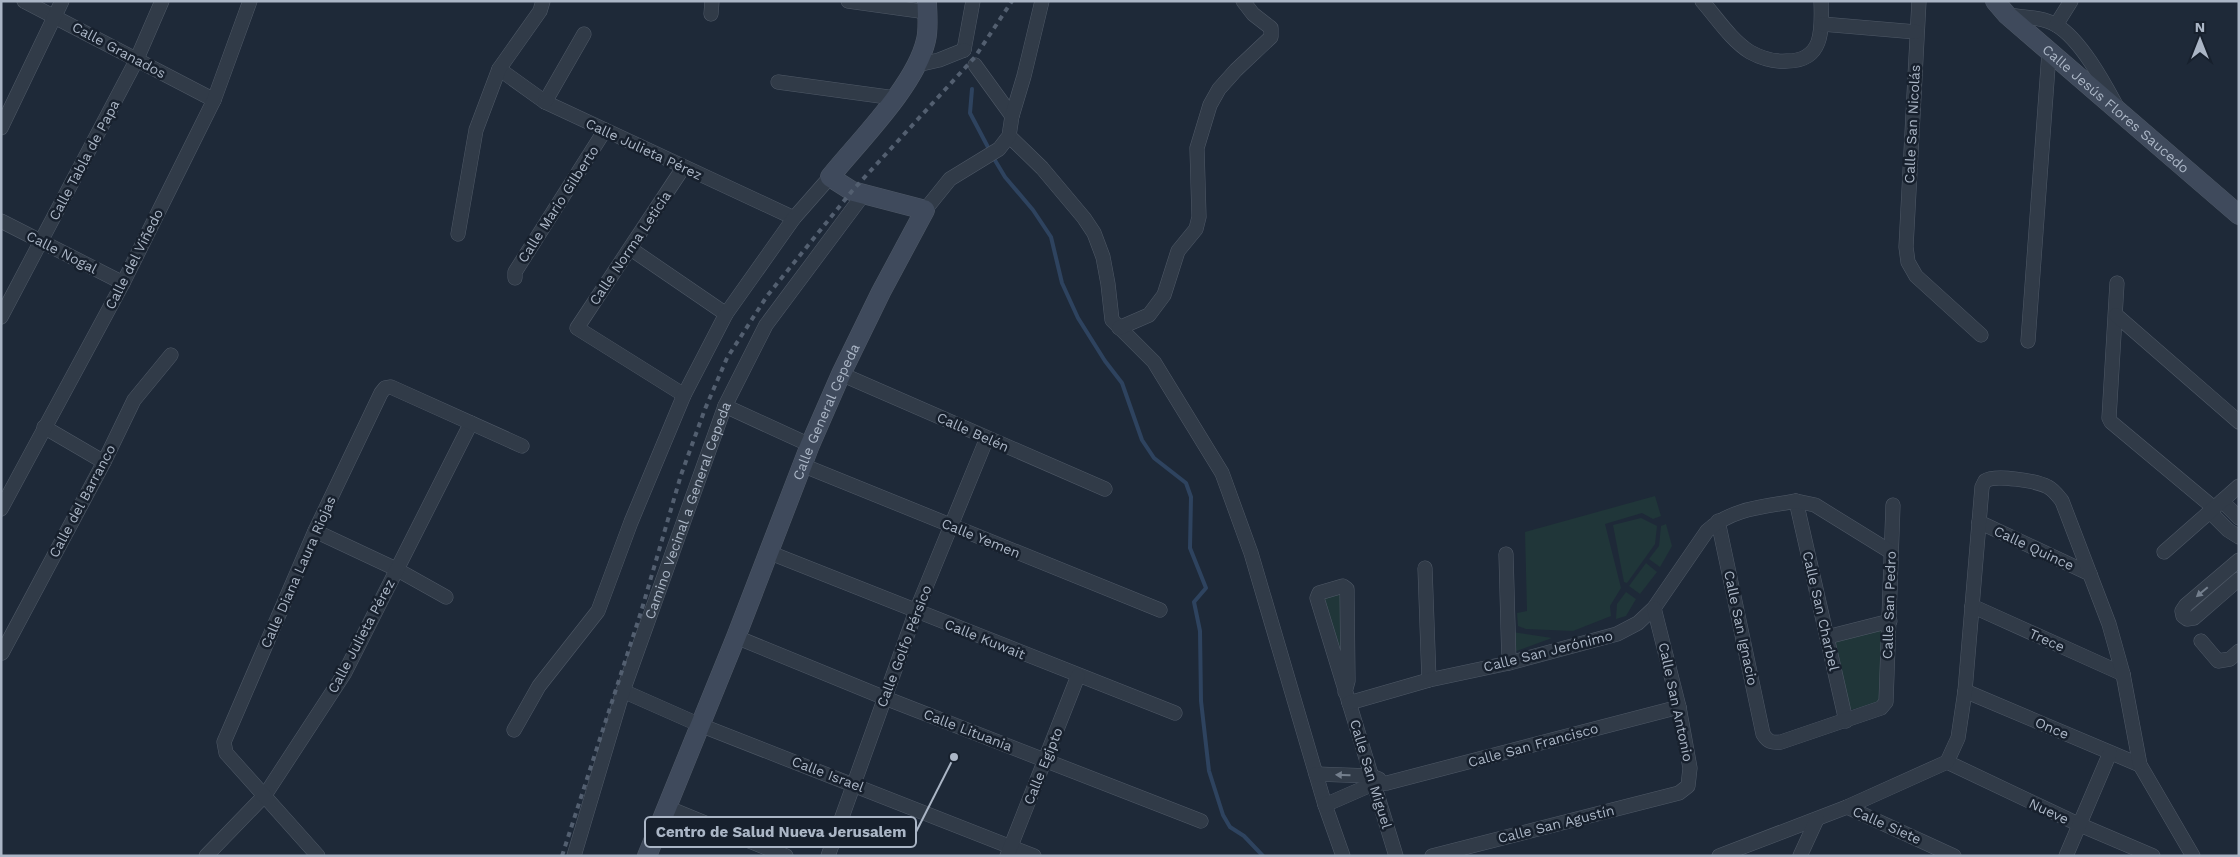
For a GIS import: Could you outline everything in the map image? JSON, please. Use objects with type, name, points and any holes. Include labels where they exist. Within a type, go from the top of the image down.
[{"type":"street","name":"Calle Granados","points":[[24,1],[214,100]]},
{"type":"street","points":[[1,128],[62,1]]},
{"type":"street","name":"Calle Tabla de Papa","points":[[1,317],[136,61],[162,1]]},
{"type":"street","name":"Calle del Viñedo","points":[[1,508],[123,283],[214,100],[250,1]]},
{"type":"street","points":[[458,234],[476,130],[499,69],[540,12],[543,1]]},
{"type":"street","points":[[514,730],[538,686],[598,611],[684,395],[726,314],[794,218],[895,98],[917,65],[926,41],[927,7],[848,1]]},
{"type":"street","points":[[973,1],[970,58],[1012,116]]},
{"type":"street","name":"Calle General Cepeda","points":[[647,856],[736,637],[810,445],[841,374],[881,292],[925,210],[950,180],[999,149],[1009,136],[1012,116],[1024,76],[1042,1]]},
{"type":"street","points":[[1119,328],[1149,315],[1164,295],[1178,251],[1196,229],[1199,217],[1197,148],[1210,105],[1219,89],[1230,76],[1271,37],[1271,28],[1253,14],[1244,1]]},
{"type":"street","points":[[1702,1],[1737,41],[1750,52],[1765,58],[1781,61],[1795,61],[1807,57],[1814,50],[1820,38],[1822,24],[1821,1]]},
{"type":"street","name":"Calle San Nicolás","points":[[1919,1],[1906,247],[1908,262],[1916,276],[1981,335]]},
{"type":"street","points":[[2056,25],[2071,1]]},
{"type":"street","points":[[2001,8],[2056,25],[2086,57],[2100,76],[2122,116]]},
{"type":"street","name":"Calle Jesús Flores Saucedo","points":[[2001,8],[2122,116],[2239,215]]},
{"type":"street","points":[[1822,24],[1916,32]]},
{"type":"street","points":[[545,102],[584,34]]},
{"type":"street","points":[[2028,341],[2049,52]]},
{"type":"street","points":[[917,65],[939,60],[970,58]]},
{"type":"street","name":"Calle Julieta Pérez","points":[[499,69],[545,102],[794,218]]},
{"type":"street","points":[[778,82],[895,98]]},
{"type":"street","name":"Calle Mario Gilberto","points":[[515,278],[515,272],[606,130]]},
{"type":"street","points":[[1009,136],[1042,168],[1084,218],[1094,234],[1103,257],[1111,314],[1119,328],[1154,362],[1218,465],[1226,482],[1251,553],[1325,805],[1343,856]]},
{"type":"street","name":"Calle Norma Leticia","points":[[684,168],[577,328],[684,395]]},
{"type":"street","points":[[830,177],[852,191],[863,195],[925,210]]},
{"type":"street","name":"Camino Vecinal a General Cepeda","points":[[574,856],[623,692],[725,406],[766,325],[863,195]]},
{"type":"street","name":"Calle Nogal","points":[[1,221],[123,283]]},
{"type":"street","points":[[631,249],[726,314]]},
{"type":"street","points":[[2117,283],[2108,412],[2111,422],[2215,507],[2239,518]]},
{"type":"street","points":[[2116,316],[2239,422]]},
{"type":"street","name":"Calle del Barranco","points":[[1,653],[104,462],[134,400],[171,355]]},
{"type":"street","name":"Calle Belén","points":[[841,374],[1105,489]]},
{"type":"street","name":"Calle Diana Laura Riojas","points":[[265,795],[226,752],[224,742],[315,531],[380,393],[385,388],[391,387],[471,423]]},
{"type":"street","points":[[725,406],[810,445]]},
{"type":"street","points":[[471,423],[522,446]]},
{"type":"street","name":"Calle Julieta Pérez","points":[[206,856],[265,795],[344,674],[471,423]]},
{"type":"street","points":[[44,427],[104,462]]},
{"type":"street","name":"Calle Golfo Pérsico","points":[[828,856],[916,611],[952,527],[986,438]]},
{"type":"street","name":"Calle Yemen","points":[[802,465],[1160,610]]},
{"type":"street","points":[[1719,856],[1847,807],[1947,762],[1958,738],[1965,691],[1982,487],[1989,478],[2004,478],[2049,487],[2062,501],[2109,624],[2123,674],[2140,765],[2193,856]]},
{"type":"street","points":[[2164,552],[2239,486]]},
{"type":"street","name":"Calle San Jerónimo","points":[[1347,697],[1509,663],[1617,634],[1638,623],[1654,608],[1707,532],[1718,521],[1731,514],[1796,501],[1815,505],[1891,552]]},
{"type":"street","name":"Calle San Charbel","points":[[1796,501],[1846,721]]},
{"type":"street","name":"Calle San Pedro","points":[[1846,721],[1884,706],[1890,620],[1893,505]]},
{"type":"street","points":[[2215,507],[2228,530],[2239,537]]},
{"type":"street","name":"Calle San Ignacio","points":[[1718,521],[1763,734],[1766,740],[1772,743],[1781,742],[1846,721]]},
{"type":"street","name":"Calle Quince","points":[[1978,522],[2090,574]]},
{"type":"street","points":[[315,531],[396,569],[446,597]]},
{"type":"street","name":"Calle Kuwait","points":[[768,552],[1175,713]]},
{"type":"street","points":[[1506,554],[1509,663]]},
{"type":"street","points":[[2239,560],[2186,606],[2182,611],[2183,616],[2187,619],[2194,618],[2239,579]]},
{"type":"street","points":[[1425,568],[1429,680]]},
{"type":"street","name":"Calle San Miguel","points":[[1347,697],[1348,589],[1343,586],[1318,592],[1317,598],[1347,697],[1377,781],[1396,856]]},
{"type":"street","name":"Trece","points":[[1972,606],[2123,674]]},
{"type":"street","name":"Calle San Antonio","points":[[1654,608],[1680,707],[1690,778],[1688,786],[1679,793]]},
{"type":"street","points":[[1827,638],[1890,620]]},
{"type":"street","name":"Calle Lituania","points":[[736,637],[885,698],[1201,821]]},
{"type":"street","points":[[2202,641],[2218,661],[2230,659],[2239,651]]},
{"type":"street","name":"Calle Egipto","points":[[1009,851],[1078,676]]},
{"type":"street","name":"Once","points":[[1965,691],[2140,765]]},
{"type":"street","name":"Calle Israel","points":[[623,692],[853,783],[1009,851],[1034,856]]},
{"type":"street","name":"Calle San Francisco","points":[[1325,805],[1377,781],[1680,707]]},
{"type":"street","points":[[2066,856],[2078,824],[2110,753]]},
{"type":"street","name":"Nueve","points":[[1947,762],[2078,824],[2153,856]]},
{"type":"street","name":"Calle San Francisco","points":[[1316,774],[1377,781]]},
{"type":"street","name":"Calle San Agustín","points":[[1432,856],[1679,793]]},
{"type":"street","points":[[265,795],[318,856]]},
{"type":"street","points":[[666,807],[786,856]]},
{"type":"street","name":"Calle Siete","points":[[1847,807],[1954,856]]},
{"type":"street","points":[[1800,856],[1817,819]]},
{"type":"green space","points":[[1655,496],[1661,516],[1653,519],[1642,513],[1605,524],[1621,588],[1610,606],[1611,616],[1573,631],[1526,629],[1518,626],[1517,613],[1527,611],[1525,532]]},
{"type":"green space","points":[[1641,518],[1657,526],[1655,544],[1627,583],[1624,582],[1613,525]]},
{"type":"green space","points":[[1666,524],[1672,546],[1660,567],[1649,559],[1659,546],[1661,526]]},
{"type":"green space","points":[[1646,563],[1657,572],[1640,594],[1629,586]]},
{"type":"green space","points":[[1345,591],[1344,686],[1319,600]]},
{"type":"green space","points":[[1626,592],[1636,599],[1626,616],[1616,619],[1617,604]]},
{"type":"green space","points":[[1882,627],[1881,702],[1850,710],[1835,640]]},
{"type":"green space","points":[[1512,632],[1552,638],[1511,653]]},
{"type":"waterway","points":[[972,89],[970,113],[990,151]]},
{"type":"waterway","points":[[993,157],[1005,177],[1033,210],[1051,237],[1062,283],[1078,318],[1105,361],[1122,383],[1142,440],[1154,458],[1186,483],[1191,497],[1190,548],[1206,588],[1194,602],[1200,631],[1201,701],[1209,771],[1223,815],[1230,827],[1244,836],[1263,856]]},
{"type":"railway","points":[[562,856],[641,612],[681,475],[705,409],[727,358],[767,296],[852,191],[975,57],[1012,1]]},
{"type":"place","name":"Centro de Salud Nueva Jerusalem","points":[[954,757]]}]
